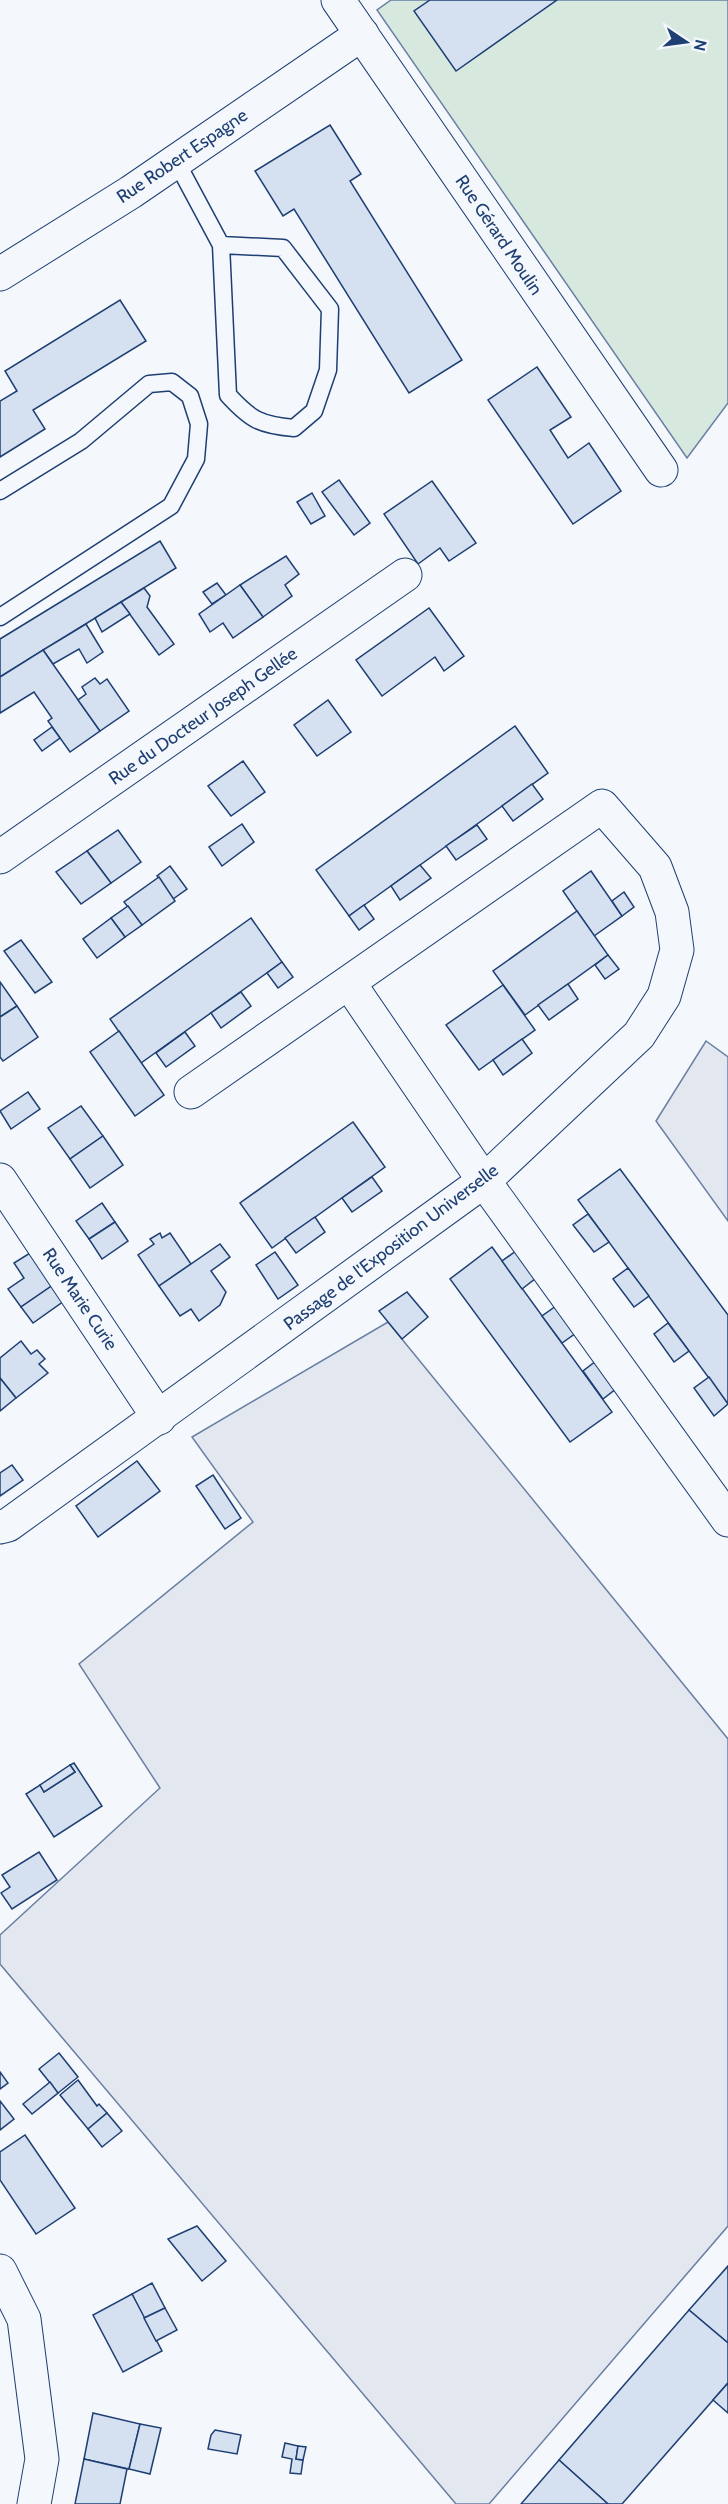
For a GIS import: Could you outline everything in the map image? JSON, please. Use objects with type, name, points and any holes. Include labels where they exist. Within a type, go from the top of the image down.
[{"type":"street","name":"Rue Gérard Moulin","points":[[338,0],[661,470]]},
{"type":"street","name":"Rue Robert Espagne","points":[[0,274],[176,161],[362,34]]},
{"type":"street","name":"Rue du Docteur Joseph Gellée","points":[[0,857],[405,575]]},
{"type":"street","name":"Passage de l'Exposition Universelle","points":[[0,1527],[8,1525],[159,1418],[484,1181],[639,1035],[664,996],[677,950],[672,912],[655,867],[602,806],[349,983]]},
{"type":"street","points":[[191,1092],[349,983],[484,1181],[728,1520]]},
{"type":"street","name":"Rue Marie Curie","points":[[0,1180],[159,1418]]},
{"type":"street","points":[[0,2271],[24,2319],[42,2459],[34,2504]]},
{"type":"lane","points":[[176,161],[221,245],[228,395],[248,416],[267,426],[294,428],[314,411],[328,370],[330,309],[283,248],[221,245]]},
{"type":"lane","points":[[0,491],[81,441],[149,384],[172,382],[190,396],[199,424],[195,459],[171,506],[0,617]]},
{"type":"shaded area","points":[[391,0],[728,0],[728,403],[687,458],[377,10]]},
{"type":"shaded area","points":[[706,1041],[728,1057],[728,1221],[656,1121]]},
{"type":"shaded area","points":[[388,1322],[728,1739],[728,2226],[489,2504],[456,2504],[0,1964],[0,1935],[160,1788],[79,1664],[253,1522],[192,1437]]},
{"type":"building","points":[[430,0],[557,0],[456,71],[414,11]]},
{"type":"building","points":[[330,125],[361,174],[350,181],[462,360],[409,393],[294,209],[283,216],[255,171]]},
{"type":"building","points":[[120,300],[146,341],[33,410],[45,429],[0,457],[0,401],[17,391],[5,371]]},
{"type":"building","points":[[537,367],[571,417],[550,430],[568,458],[589,443],[621,491],[573,524],[488,400]]},
{"type":"building","points":[[339,480],[370,523],[354,535],[322,492]]},
{"type":"building","points":[[432,481],[476,543],[449,561],[440,548],[418,564],[384,514]]},
{"type":"building","points":[[312,493],[325,516],[311,524],[297,502]]},
{"type":"building","points":[[160,541],[176,568],[0,677],[0,639]]},
{"type":"building","points":[[286,556],[299,574],[285,585],[292,596],[263,617],[240,585]]},
{"type":"building","points":[[217,583],[226,595],[212,604],[203,592]]},
{"type":"building","points":[[240,585],[263,617],[233,638],[223,623],[210,632],[199,614]]},
{"type":"building","points":[[144,588],[150,596],[147,607],[174,644],[159,655],[121,602]]},
{"type":"building","points":[[121,602],[130,614],[102,632],[95,618]]},
{"type":"building","points":[[429,608],[464,656],[444,671],[435,657],[382,696],[356,660]]},
{"type":"building","points":[[86,624],[103,652],[87,663],[79,649],[53,664],[43,650]]},
{"type":"building","points":[[43,650],[100,731],[70,752],[48,721],[52,718],[34,692],[0,713],[0,677]]},
{"type":"building","points":[[95,678],[100,684],[107,679],[129,711],[100,731],[78,700],[86,694],[82,687]]},
{"type":"building","points":[[328,700],[351,732],[317,756],[294,725]]},
{"type":"building","points":[[515,726],[548,773],[349,916],[316,870]]},
{"type":"building","points":[[52,727],[60,738],[42,751],[34,740]]},
{"type":"building","points":[[243,761],[265,792],[231,816],[208,786]]},
{"type":"building","points":[[532,784],[543,799],[513,821],[502,806]]},
{"type":"building","points":[[242,824],[254,842],[222,866],[209,847]]},
{"type":"building","points":[[477,825],[487,839],[456,860],[446,846]]},
{"type":"building","points":[[118,830],[141,862],[111,883],[87,851]]},
{"type":"building","points":[[87,851],[111,883],[81,904],[56,872]]},
{"type":"building","points":[[420,865],[431,878],[400,900],[391,886]]},
{"type":"building","points":[[170,866],[187,889],[173,899],[157,876]]},
{"type":"building","points":[[591,871],[622,916],[594,936],[563,891]]},
{"type":"building","points":[[159,877],[175,901],[142,925],[124,902]]},
{"type":"building","points":[[624,892],[634,907],[622,916],[612,901]]},
{"type":"building","points":[[364,905],[374,919],[359,930],[349,916]]},
{"type":"building","points":[[128,906],[142,925],[125,937],[111,918]]},
{"type":"building","points":[[577,911],[608,955],[525,1015],[493,971]]},
{"type":"building","points":[[111,918],[125,937],[97,958],[83,939]]},
{"type":"building","points":[[251,918],[282,962],[141,1063],[110,1019]]},
{"type":"building","points":[[21,940],[52,982],[35,993],[4,951]]},
{"type":"building","points":[[608,955],[619,969],[605,979],[595,965]]},
{"type":"building","points":[[282,962],[293,977],[278,988],[267,973]]},
{"type":"building","points":[[0,982],[17,1006],[0,1017]]},
{"type":"building","points":[[568,984],[578,999],[549,1020],[538,1005]]},
{"type":"building","points":[[503,985],[535,1030],[479,1070],[446,1025]]},
{"type":"building","points":[[241,992],[251,1006],[221,1028],[211,1013]]},
{"type":"building","points":[[17,1006],[38,1037],[3,1061],[0,1057],[0,1017]]},
{"type":"building","points":[[119,1031],[164,1095],[135,1116],[90,1052]]},
{"type":"building","points":[[185,1032],[195,1046],[166,1067],[156,1053]]},
{"type":"building","points":[[522,1039],[532,1053],[503,1075],[493,1060]]},
{"type":"building","points":[[28,1092],[40,1109],[11,1129],[0,1111]]},
{"type":"building","points":[[81,1106],[103,1136],[70,1159],[48,1128]]},
{"type":"building","points":[[353,1122],[385,1167],[272,1248],[240,1203]]},
{"type":"building","points":[[103,1136],[123,1165],[90,1188],[70,1159]]},
{"type":"building","points":[[620,1169],[728,1315],[728,1404],[578,1200]]},
{"type":"building","points":[[372,1177],[382,1191],[352,1212],[342,1198]]},
{"type":"building","points":[[102,1203],[115,1222],[89,1239],[76,1221]]},
{"type":"building","points":[[588,1214],[609,1242],[594,1252],[573,1225]]},
{"type":"building","points":[[315,1217],[325,1232],[296,1253],[285,1238]]},
{"type":"building","points":[[115,1222],[128,1241],[102,1259],[89,1239]]},
{"type":"building","points":[[160,1233],[162,1238],[170,1233],[191,1264],[159,1286],[138,1255],[154,1244],[150,1239]]},
{"type":"building","points":[[220,1244],[230,1257],[211,1271],[226,1292],[220,1305],[199,1321],[191,1309],[180,1316],[159,1286]]},
{"type":"building","points":[[492,1247],[612,1412],[570,1442],[450,1279]]},
{"type":"building","points":[[516,1251],[536,1278],[522,1289],[502,1261]]},
{"type":"building","points":[[275,1252],[298,1285],[278,1299],[256,1265]]},
{"type":"building","points":[[30,1253],[53,1285],[21,1307],[8,1289],[24,1278],[14,1263]]},
{"type":"building","points":[[628,1268],[649,1296],[634,1307],[613,1279]]},
{"type":"building","points":[[53,1285],[64,1301],[33,1323],[21,1307]]},
{"type":"building","points":[[407,1292],[428,1317],[402,1339],[379,1311]]},
{"type":"building","points":[[556,1306],[576,1333],[562,1343],[542,1316]]},
{"type":"building","points":[[668,1323],[689,1351],[674,1362],[654,1334]]},
{"type":"building","points":[[21,1341],[31,1354],[37,1350],[45,1359],[39,1364],[48,1373],[16,1398],[0,1378],[0,1358]]},
{"type":"building","points":[[596,1361],[617,1388],[603,1399],[583,1371]]},
{"type":"building","points":[[709,1377],[728,1404],[714,1416],[694,1388]]},
{"type":"building","points":[[0,1378],[16,1398],[0,1411]]},
{"type":"building","points":[[137,1461],[160,1491],[98,1537],[76,1506]]},
{"type":"building","points":[[12,1465],[23,1480],[0,1496],[0,1473]]},
{"type":"building","points":[[213,1475],[241,1518],[225,1529],[196,1486]]},
{"type":"building","points":[[74,1763],[102,1806],[54,1837],[26,1794],[40,1785],[44,1792],[75,1772],[70,1765]]},
{"type":"building","points":[[70,1765],[75,1772],[44,1792],[40,1785]]},
{"type":"building","points":[[39,1852],[57,1880],[12,1909],[1,1893],[10,1887],[2,1875]]},
{"type":"building","points":[[59,2053],[78,2077],[58,2093],[39,2069]]},
{"type":"building","points":[[0,2072],[8,2083],[0,2089]]},
{"type":"building","points":[[78,2080],[97,2106],[99,2104],[107,2113],[88,2129],[60,2095]]},
{"type":"building","points":[[50,2082],[58,2093],[32,2114],[23,2104]]},
{"type":"building","points":[[0,2101],[14,2119],[0,2130]]},
{"type":"building","points":[[107,2113],[122,2131],[102,2147],[88,2129]]},
{"type":"building","points":[[25,2135],[75,2208],[36,2234],[0,2180],[0,2152]]},
{"type":"building","points":[[197,2226],[226,2261],[202,2281],[168,2239]]},
{"type":"building","points":[[728,2266],[728,2343],[689,2310]]},
{"type":"building","points":[[152,2283],[165,2308],[144,2318],[132,2294]]},
{"type":"building","points":[[132,2294],[162,2351],[123,2372],[93,2315]]},
{"type":"building","points":[[165,2308],[177,2330],[156,2341],[144,2318]]},
{"type":"building","points":[[689,2310],[728,2343],[728,2383],[622,2504],[608,2504],[559,2460]]},
{"type":"building","points":[[728,2383],[728,2413],[713,2400]]},
{"type":"building","points":[[93,2413],[140,2424],[129,2469],[84,2459]]},
{"type":"building","points":[[140,2424],[161,2428],[150,2474],[129,2469]]},
{"type":"building","points":[[215,2430],[241,2435],[237,2454],[208,2449],[211,2435]]},
{"type":"building","points":[[285,2443],[298,2446],[296,2459],[303,2460],[301,2474],[290,2473],[292,2459],[282,2457]]},
{"type":"building","points":[[298,2446],[306,2447],[303,2460],[296,2459]]},
{"type":"building","points":[[84,2459],[127,2469],[120,2504],[75,2504]]},
{"type":"building","points":[[559,2460],[608,2504],[521,2504]]}]
